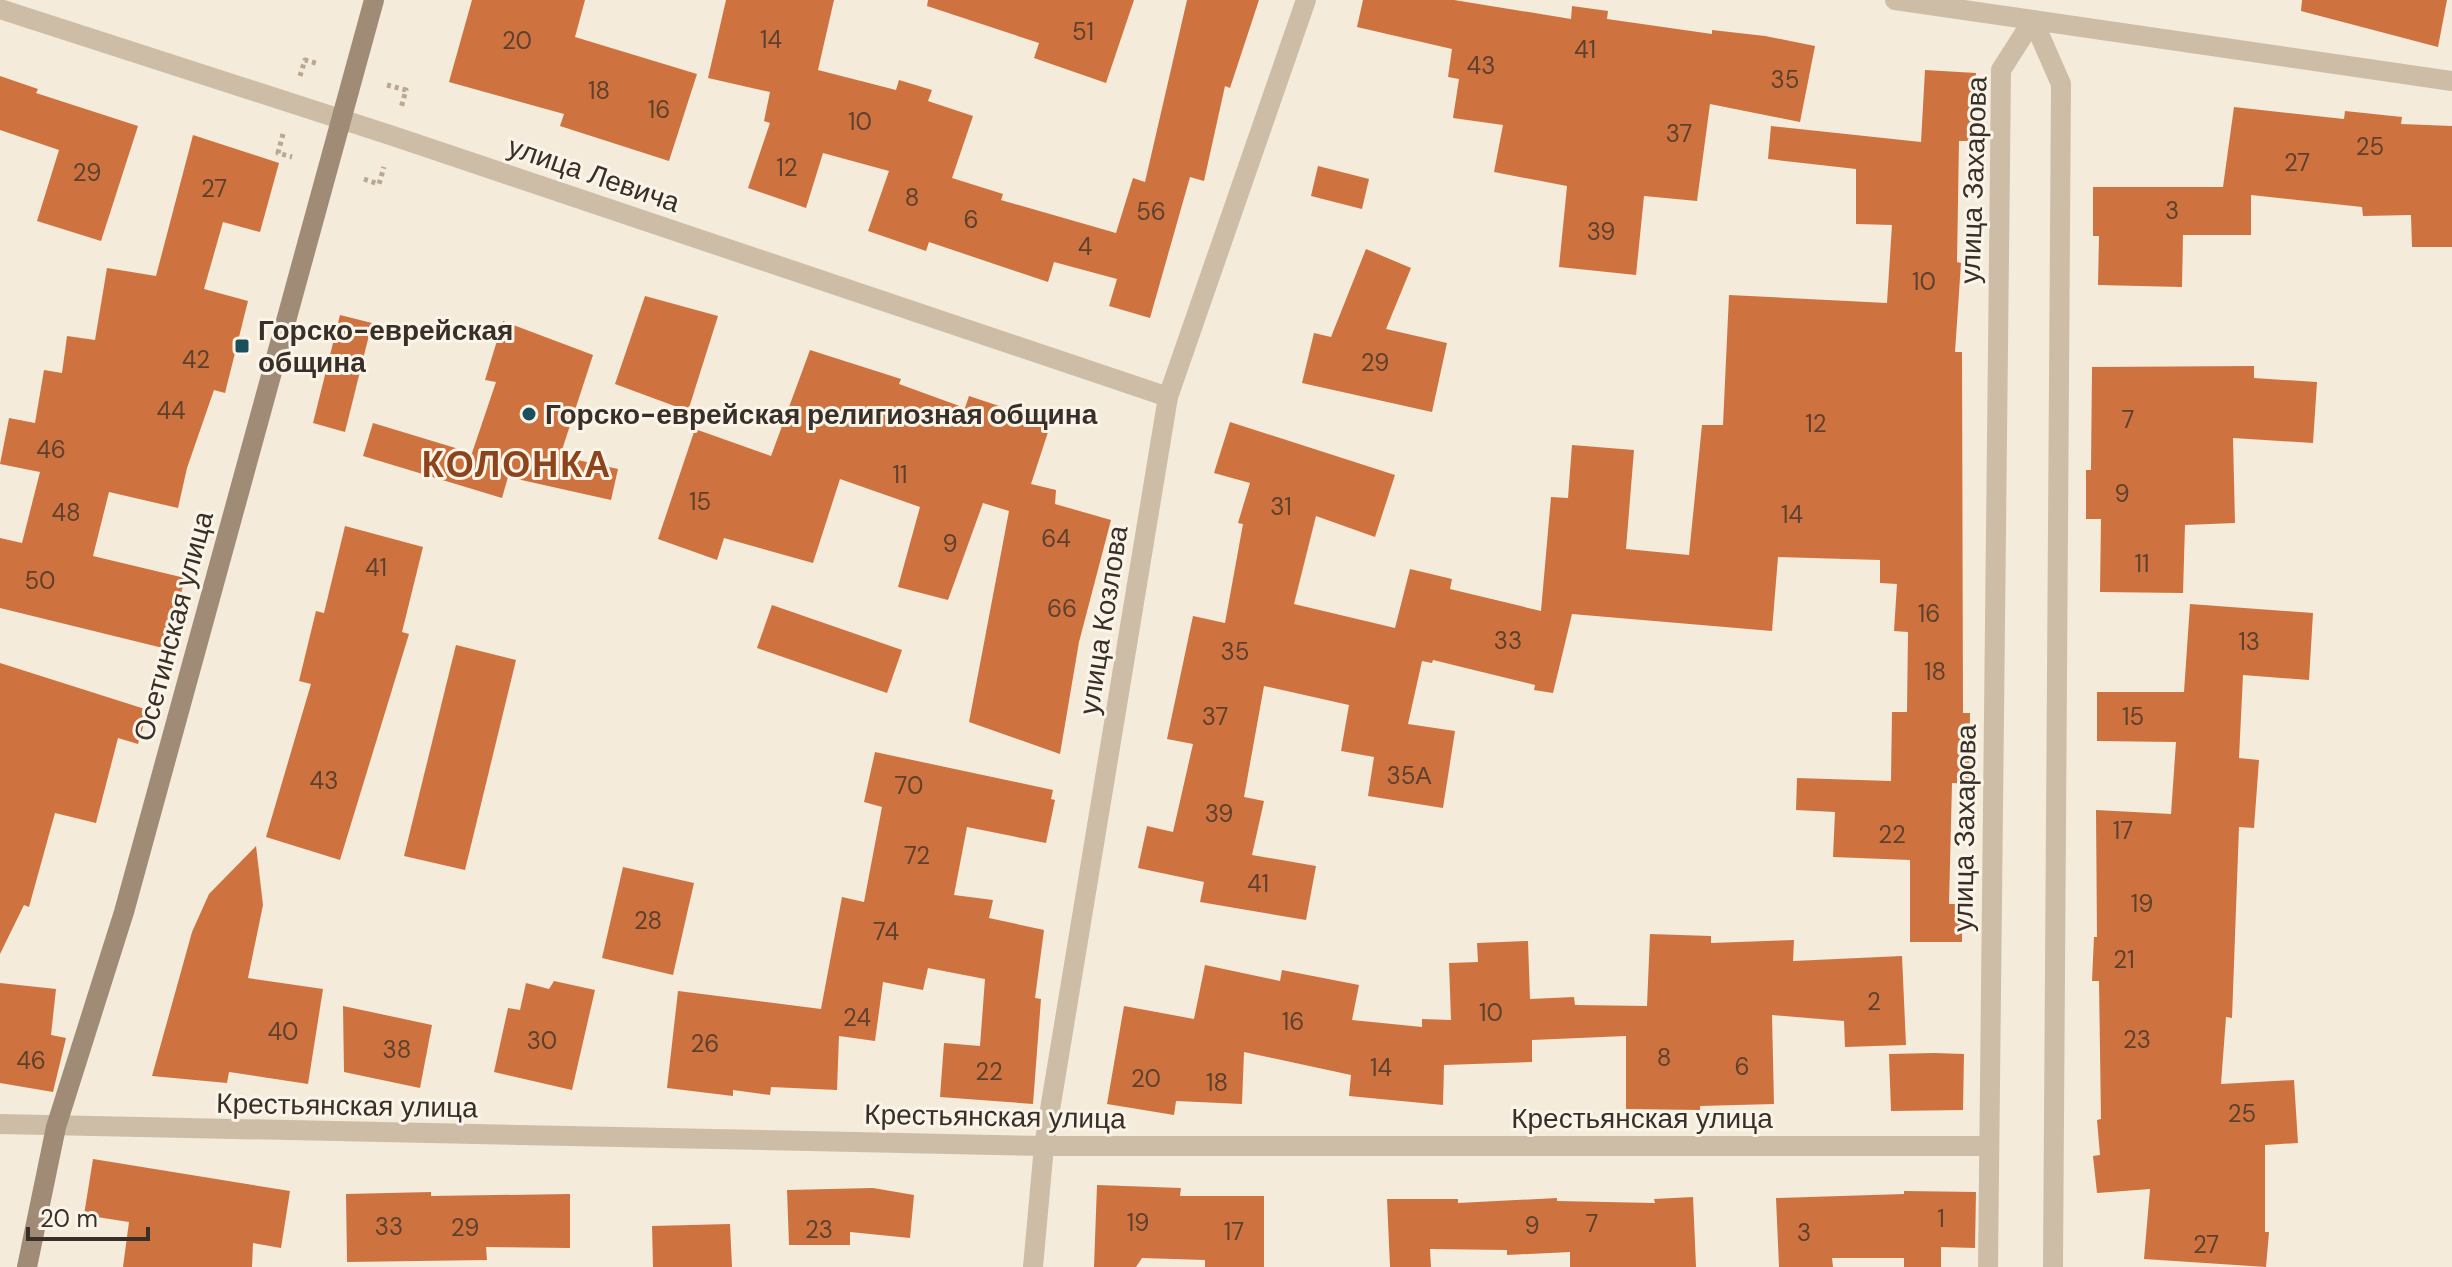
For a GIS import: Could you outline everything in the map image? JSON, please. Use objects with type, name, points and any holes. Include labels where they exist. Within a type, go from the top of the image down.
[{"type":"main road","name":"Осетинская улица","points":[[27,1267],[56,1127],[124,912],[374,0]]},
{"type":"street","name":"улица Козлова","points":[[1033,1267],[1044,1146],[1168,397],[1306,0]]},
{"type":"street","points":[[1895,0],[2452,81]]},
{"type":"street","name":"улица Левича","points":[[0,9],[1168,397]]},
{"type":"street","points":[[2033,20],[2061,84],[2053,1267]]},
{"type":"street","name":"улица Захарова","points":[[1988,1267],[2001,70],[2033,20]]},
{"type":"street","name":"Крестьянская улица","points":[[0,1124],[1044,1146],[1989,1146]]},
{"type":"path","points":[[300,77],[305,60],[319,64]]},
{"type":"path","points":[[387,85],[406,90],[401,109]]},
{"type":"path","points":[[283,134],[278,153],[292,157]]},
{"type":"path","points":[[364,179],[379,184],[384,167]]},
{"type":"building","points":[[472,0],[585,0],[575,37],[697,74],[669,161],[560,126],[564,114],[449,82]]},
{"type":"building","points":[[726,0],[834,0],[818,70],[896,90],[899,80],[932,90],[928,101],[973,116],[952,178],[1003,194],[1001,200],[1116,233],[1133,178],[1145,182],[1187,0],[1259,0],[1230,88],[1225,86],[1204,181],[1190,177],[1150,318],[1109,306],[1117,279],[1054,262],[1048,282],[929,242],[926,251],[868,231],[889,171],[823,153],[806,208],[748,188],[770,123],[764,121],[770,92],[708,78]]},
{"type":"building","points":[[928,0],[1134,0],[1106,83],[1034,58],[1039,43],[927,6]]},
{"type":"building","points":[[1363,0],[1454,0],[1571,19],[1572,6],[1608,11],[1607,19],[1712,34],[1712,30],[1765,36],[1815,46],[1800,122],[1710,104],[1697,201],[1644,196],[1636,275],[1559,267],[1567,186],[1494,172],[1503,125],[1453,118],[1459,79],[1448,77],[1452,49],[1357,27]]},
{"type":"building","points":[[2302,0],[2447,0],[2438,47],[2301,11]]},
{"type":"building","points":[[1925,70],[1976,73],[1971,141],[1959,141],[1957,262],[1961,263],[1955,352],[1962,352],[1963,713],[1970,713],[1969,784],[1952,783],[1949,904],[1962,904],[1962,942],[1910,942],[1910,860],[1833,857],[1835,812],[1796,810],[1797,778],[1891,781],[1892,712],[1907,712],[1908,632],[1894,631],[1897,584],[1880,583],[1880,560],[1778,557],[1772,631],[1572,614],[1553,693],[1534,690],[1535,685],[1433,660],[1432,663],[1422,661],[1408,724],[1455,731],[1443,808],[1368,796],[1374,757],[1341,751],[1349,705],[1264,686],[1244,797],[1264,801],[1252,855],[1316,866],[1306,920],[1200,902],[1204,882],[1138,868],[1147,826],[1173,832],[1193,744],[1167,739],[1193,616],[1225,623],[1243,524],[1238,523],[1250,483],[1214,473],[1230,422],[1395,475],[1375,537],[1316,516],[1294,604],[1395,628],[1410,569],[1452,579],[1450,589],[1541,611],[1551,497],[1568,498],[1572,445],[1634,450],[1626,549],[1689,555],[1702,425],[1723,425],[1729,295],[1887,303],[1892,225],[1856,224],[1856,169],[1768,159],[1771,126],[1921,142]]},
{"type":"building","points":[[0,76],[38,89],[36,93],[138,126],[101,241],[37,221],[59,150],[0,130]]},
{"type":"building","points":[[2234,107],[2344,119],[2345,111],[2402,117],[2401,124],[2452,126],[2452,247],[2412,247],[2411,215],[2363,216],[2362,207],[2251,195],[2251,235],[2183,235],[2182,287],[2098,285],[2099,236],[2093,236],[2093,187],[2223,187]]},
{"type":"building","points":[[193,135],[279,163],[260,232],[223,222],[204,289],[248,301],[225,393],[214,390],[187,468],[178,508],[109,492],[93,556],[185,578],[167,649],[0,608],[0,538],[22,543],[40,472],[0,464],[9,418],[35,423],[44,370],[62,373],[67,336],[95,340],[107,268],[156,276]]},
{"type":"building","points":[[1318,166],[1369,179],[1362,209],[1311,196]]},
{"type":"building","points":[[1366,249],[1411,268],[1386,329],[1447,343],[1432,412],[1302,383],[1314,333],[1331,337]]},
{"type":"building","points":[[645,296],[718,316],[688,411],[615,384]]},
{"type":"building","points":[[340,315],[372,323],[345,432],[313,423]]},
{"type":"building","points":[[503,321],[593,355],[560,456],[618,469],[611,500],[508,477],[502,498],[363,456],[373,423],[472,453],[496,382],[485,380]]},
{"type":"building","points":[[810,350],[901,379],[899,384],[965,408],[969,396],[1051,423],[1031,484],[1056,490],[1055,504],[1111,520],[1079,642],[1060,754],[969,722],[1009,511],[983,503],[948,600],[898,587],[920,507],[840,479],[813,563],[724,538],[717,560],[658,539],[695,429],[771,456]]},
{"type":"building","points":[[2254,366],[2254,378],[2317,382],[2313,443],[2233,438],[2235,523],[2185,525],[2183,593],[2100,592],[2101,519],[2086,519],[2086,470],[2091,470],[2092,367]]},
{"type":"building","points":[[345,526],[423,547],[402,632],[409,634],[340,860],[266,837],[311,684],[299,681],[316,611],[324,613]]},
{"type":"building","points":[[2190,604],[2313,613],[2309,680],[2243,675],[2239,758],[2259,760],[2254,828],[2239,827],[2232,1018],[2226,1017],[2221,1084],[2294,1080],[2298,1143],[2265,1145],[2265,1232],[2269,1232],[2266,1267],[2144,1259],[2150,1189],[2097,1193],[2093,1156],[2100,1155],[2097,1120],[2101,1119],[2099,981],[2092,981],[2094,937],[2097,937],[2096,810],[2171,814],[2176,742],[2097,741],[2097,692],[2184,692]]},
{"type":"building","points":[[772,605],[902,650],[887,693],[757,648]]},
{"type":"building","points":[[456,645],[516,660],[465,870],[404,856]]},
{"type":"building","points":[[0,663],[148,710],[138,744],[118,738],[96,823],[55,813],[29,907],[24,905],[0,954]]},
{"type":"building","points":[[875,752],[1053,790],[1051,799],[1055,800],[1046,843],[967,827],[954,895],[993,900],[989,918],[1044,930],[1035,998],[1041,999],[1033,1104],[940,1097],[944,1043],[980,1046],[985,979],[928,968],[923,990],[883,982],[875,1041],[839,1036],[837,1090],[771,1087],[770,1095],[733,1090],[733,1096],[667,1088],[678,991],[821,1009],[842,897],[864,902],[882,807],[864,802]]},
{"type":"building","points":[[256,846],[263,905],[248,978],[323,989],[308,1084],[229,1072],[227,1083],[152,1076],[192,932],[209,894]]},
{"type":"building","points":[[623,867],[694,883],[673,975],[602,958]]},
{"type":"building","points":[[1650,934],[1711,936],[1711,943],[1794,940],[1793,961],[1902,956],[1906,1045],[1845,1047],[1844,1021],[1772,1015],[1774,1104],[1700,1106],[1700,1110],[1626,1109],[1626,1036],[1532,1040],[1532,1062],[1444,1065],[1443,1105],[1349,1096],[1351,1075],[1244,1052],[1242,1104],[1176,1101],[1174,1115],[1107,1104],[1124,1006],[1194,1019],[1205,965],[1280,981],[1282,970],[1359,985],[1352,1020],[1422,1027],[1422,1019],[1451,1020],[1449,963],[1478,962],[1477,943],[1528,941],[1530,999],[1574,997],[1575,1005],[1647,1006]]},
{"type":"building","points":[[554,981],[595,990],[572,1090],[494,1072],[508,1008],[520,1010],[526,983],[549,989]]},
{"type":"building","points":[[0,983],[56,989],[51,1035],[66,1038],[53,1092],[0,1083]]},
{"type":"building","points":[[343,1006],[432,1025],[420,1088],[344,1072]]},
{"type":"building","points":[[1889,1054],[1964,1054],[1963,1110],[1891,1111]]},
{"type":"building","points":[[93,1159],[290,1191],[281,1248],[253,1243],[252,1267],[123,1267],[129,1222],[84,1215]]},
{"type":"building","points":[[1097,1185],[1181,1188],[1180,1196],[1264,1196],[1264,1267],[1205,1267],[1205,1260],[1142,1258],[1136,1267],[1094,1267]]},
{"type":"building","points":[[873,1188],[914,1195],[910,1238],[850,1232],[850,1245],[789,1245],[787,1190]]},
{"type":"building","points":[[1904,1191],[1976,1192],[1975,1248],[1941,1247],[1941,1267],[1904,1267],[1904,1258],[1832,1258],[1833,1267],[1779,1267],[1776,1198],[1904,1194]]},
{"type":"building","points":[[431,1192],[431,1196],[570,1194],[570,1248],[486,1247],[487,1260],[347,1262],[346,1194]]},
{"type":"building","points":[[1693,1197],[1696,1267],[1570,1267],[1570,1252],[1507,1255],[1507,1250],[1430,1249],[1431,1267],[1390,1267],[1387,1199],[1458,1199],[1458,1203],[1557,1198],[1557,1201],[1655,1203],[1654,1199]]},
{"type":"building","points":[[730,1224],[732,1267],[653,1267],[652,1226]]},
{"type":"place","name":"Горско-еврейская община","points":[[242,346]]},
{"type":"place","name":"Горско-еврейская религиозная община","points":[[529,414]]},
{"type":"district","name":"КОЛОНКА","points":[[517,464]]}]
